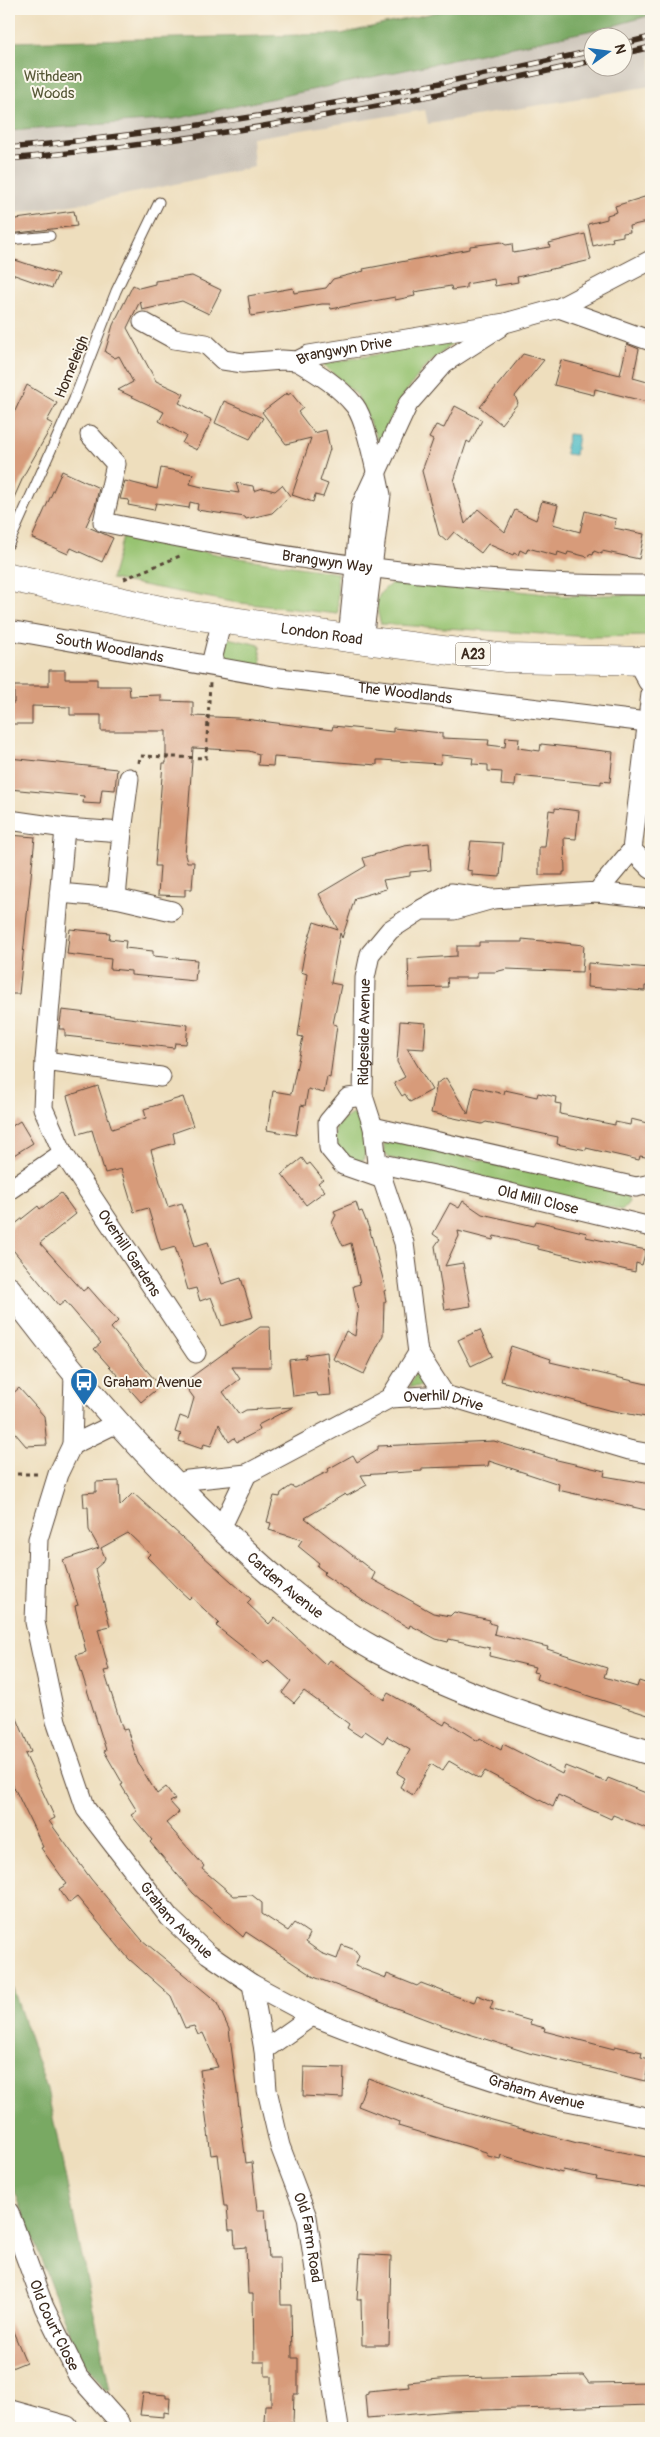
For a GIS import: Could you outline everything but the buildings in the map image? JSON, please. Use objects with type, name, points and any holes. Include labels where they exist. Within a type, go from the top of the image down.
[{"type":"highway","name":"London Road","points":[[9,577],[164,611],[222,620],[506,658],[647,669]]},
{"type":"street","name":"Brangwyn Drive","points":[[297,361],[308,355],[505,323],[559,308],[651,260]]},
{"type":"street","points":[[559,308],[651,341]]},
{"type":"street","points":[[144,322],[174,339],[206,344],[223,360],[243,363],[282,360],[297,361]]},
{"type":"street","name":"Brangwyn Drive","points":[[355,639],[354,566],[361,506],[408,404],[444,363],[505,323]]},
{"type":"street","name":"Brangwyn Drive","points":[[297,361],[329,380],[356,407],[368,436],[382,495],[373,569],[355,639]]},
{"type":"street","name":"Brangwyn Way","points":[[90,435],[116,464],[103,522],[210,544],[373,569],[576,586],[651,585]]},
{"type":"street","points":[[211,664],[222,620]]},
{"type":"street","name":"South Woodlands","points":[[9,630],[211,664]]},
{"type":"street","name":"The Woodlands","points":[[211,664],[272,677],[647,722]]},
{"type":"street","points":[[596,892],[632,850],[651,694]]},
{"type":"street","points":[[116,898],[129,778]]},
{"type":"street","points":[[9,820],[65,828],[122,832]]},
{"type":"street","name":"Overhill Gardens","points":[[65,828],[45,1061],[43,1108],[63,1153],[196,1353]]},
{"type":"street","points":[[632,850],[651,869]]},
{"type":"street","name":"Ridgeside Avenue","points":[[445,1395],[418,1353],[404,1244],[380,1171],[374,1127],[363,1096],[365,978],[370,954],[390,930],[451,893],[493,899],[596,892],[651,898]]},
{"type":"street","points":[[59,893],[116,898],[172,911]]},
{"type":"street","points":[[45,1061],[161,1076]]},
{"type":"street","name":"Old Mill Close","points":[[363,1096],[348,1098],[328,1122],[329,1148],[344,1164],[380,1171],[444,1177],[631,1220],[651,1227]]},
{"type":"street","points":[[374,1127],[451,1146],[643,1186],[631,1220]]},
{"type":"street","points":[[444,1177],[451,1146]]},
{"type":"street","points":[[9,1190],[63,1153]]},
{"type":"street","name":"Carden Avenue","points":[[9,1289],[46,1341],[117,1423],[220,1527],[286,1588],[326,1619],[377,1651],[461,1690],[584,1734],[651,1753]]},
{"type":"street","points":[[390,1398],[418,1353]]},
{"type":"street","name":"Graham Avenue","points":[[74,1374],[72,1445],[58,1474],[38,1538],[35,1622],[56,1721],[86,1809],[169,1917],[208,1954],[252,1984],[312,2016],[399,2050],[538,2095],[651,2118]]},
{"type":"street","name":"Overhill Drive","points":[[177,1485],[188,1480],[247,1474],[390,1398],[445,1395],[629,1450],[651,1454]]},
{"type":"street","points":[[72,1445],[117,1423]]},
{"type":"street","points":[[220,1527],[247,1474]]},
{"type":"street","name":"Old Farm Road","points":[[252,1984],[264,2050],[267,2090],[280,2146],[307,2217],[339,2428]]},
{"type":"street","points":[[264,2050],[312,2016]]},
{"type":"street","name":"Old Court Close","points":[[9,2212],[44,2306],[78,2376],[119,2422],[121,2428]]},
{"type":"street","points":[[9,2412],[66,2428]]},
{"type":"lane","name":"Homeleigh","points":[[9,544],[74,399],[116,291],[159,202]]},
{"type":"lane","points":[[9,240],[50,236]]},
{"type":"path","points":[[115,583],[210,544]]},
{"type":"path","points":[[129,778],[138,778],[140,756],[206,758],[211,664]]},
{"type":"path","points":[[9,1474],[58,1474]]},
{"type":"shaded area","points":[[9,9],[14,9],[14,42],[9,42]]},
{"type":"shaded area","points":[[651,9],[651,86],[428,124],[425,110],[252,138],[254,167],[91,202],[9,214],[9,89]]},
{"type":"green space","name":"Withdean Woods","points":[[450,9],[651,9],[651,15],[616,25],[602,28],[582,28],[582,32],[175,119],[9,131],[9,42],[341,34]]},
{"type":"green space","points":[[455,341],[423,369],[399,401],[379,443],[357,395],[322,364]]},
{"type":"green space","points":[[123,536],[227,556],[337,573],[338,614],[232,602],[111,579]]},
{"type":"green space","points":[[396,581],[465,585],[564,596],[651,594],[651,636],[591,637],[381,624],[377,610],[378,599],[380,594],[389,585]]},
{"type":"green space","points":[[227,638],[260,645],[262,670],[226,661],[221,655],[221,646]]},
{"type":"green space","points":[[352,1114],[361,1118],[366,1144],[364,1160],[354,1162],[345,1156],[335,1143],[336,1125]]},
{"type":"green space","points":[[389,1140],[625,1192],[629,1202],[622,1210],[389,1158],[384,1152],[384,1143]]},
{"type":"green space","points":[[418,1367],[430,1386],[409,1387]]},
{"type":"green space","points":[[9,1977],[47,2089],[110,2390],[105,2389],[77,2353],[9,2176]]},
{"type":"water","points":[[568,434],[578,435],[575,455],[565,454]]},
{"type":"railway","points":[[632,42],[651,37]]},
{"type":"railway","points":[[632,52],[651,47]]},
{"type":"railway","points":[[9,148],[156,131],[302,109],[447,82],[582,53]]},
{"type":"railway","points":[[9,159],[156,142],[302,120],[375,107],[582,63]]},
{"type":"place","name":"Graham Avenue","points":[[84,1406]]}]
